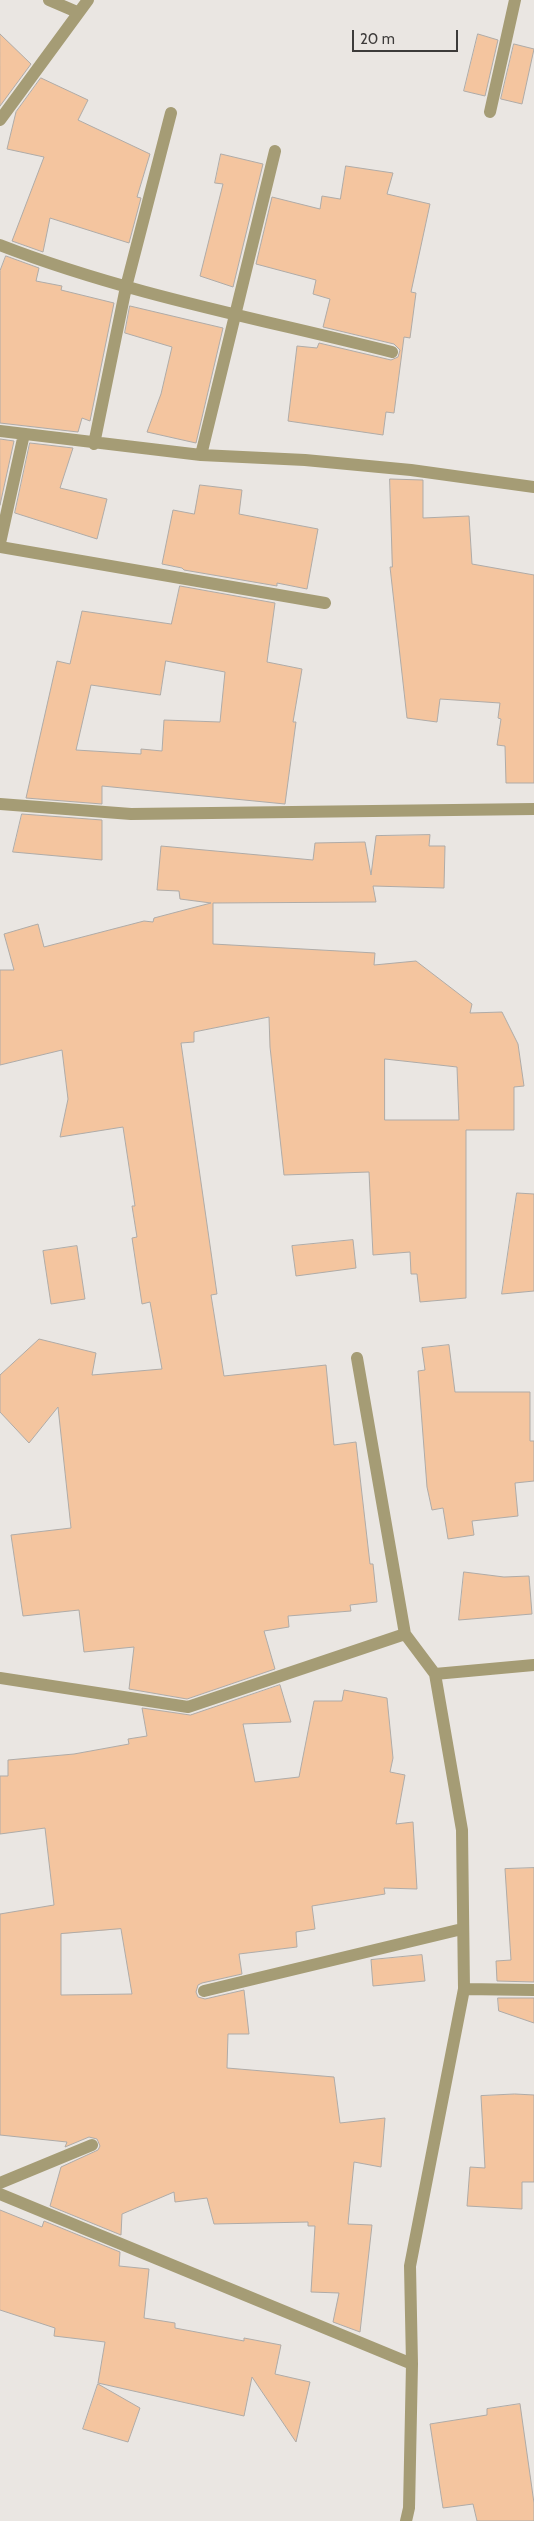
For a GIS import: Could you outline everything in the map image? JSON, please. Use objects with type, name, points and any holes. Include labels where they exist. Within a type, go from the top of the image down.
[{"type":"street","points":[[49,0],[78,12]]},
{"type":"street","points":[[0,120],[88,0]]},
{"type":"street","points":[[490,112],[515,0]]},
{"type":"street","points":[[94,444],[126,287],[171,113]]},
{"type":"street","points":[[201,455],[275,151]]},
{"type":"street","points":[[0,245],[55,267],[126,287],[392,352]]},
{"type":"street","points":[[0,431],[94,444],[201,455],[314,461],[410,470],[534,487]]},
{"type":"street","points":[[0,543],[24,434]]},
{"type":"street","points":[[0,547],[324,603]]},
{"type":"street","points":[[0,804],[131,814],[534,809]]},
{"type":"street","points":[[357,1358],[405,1634],[435,1674],[462,1830],[464,1989],[410,2266],[412,2364],[408,2508],[406,2521]]},
{"type":"street","points":[[0,1678],[188,1706],[405,1634]]},
{"type":"street","points":[[435,1674],[534,1664]]},
{"type":"street","points":[[204,1991],[462,1929]]},
{"type":"street","points":[[464,1989],[534,1990]]},
{"type":"street","points":[[0,2183],[92,2145]]},
{"type":"street","points":[[0,2194],[412,2364]]},
{"type":"building","points":[[0,34],[31,64],[0,106]]},
{"type":"building","points":[[478,34],[498,40],[485,96],[464,91]]},
{"type":"building","points":[[514,44],[534,49],[522,104],[501,99]]},
{"type":"building","points":[[41,78],[88,100],[78,120],[150,154],[137,197],[141,198],[129,243],[50,218],[43,252],[12,241],[44,157],[7,149],[16,112]]},
{"type":"building","points":[[221,154],[263,164],[233,287],[200,276],[223,184],[215,183]]},
{"type":"building","points":[[346,166],[393,173],[387,194],[430,204],[411,292],[416,293],[410,338],[404,337],[394,413],[386,412],[383,435],[288,421],[297,346],[317,348],[319,343],[391,360],[398,357],[400,350],[394,344],[323,327],[330,299],[313,294],[316,280],[256,264],[272,197],[320,209],[322,196],[340,199]]},
{"type":"building","points":[[6,256],[39,268],[36,281],[62,286],[61,290],[114,303],[90,421],[82,418],[78,432],[0,423],[0,271]]},
{"type":"building","points":[[130,306],[223,328],[196,443],[147,432],[161,394],[172,347],[125,333]]},
{"type":"building","points":[[0,439],[14,441],[0,505]]},
{"type":"building","points":[[30,443],[73,448],[60,488],[107,499],[97,539],[15,513]]},
{"type":"building","points":[[390,479],[423,480],[423,518],[469,516],[472,564],[534,575],[534,783],[506,783],[505,746],[497,745],[501,719],[498,718],[500,703],[440,699],[437,722],[407,718],[390,567],[392,567]]},
{"type":"building","points":[[200,485],[242,490],[239,514],[318,529],[307,589],[277,583],[277,586],[184,570],[162,564],[173,510],[194,514]]},
{"type":"building","points":[[180,586],[275,603],[267,662],[302,669],[293,722],[296,722],[285,804],[102,786],[102,804],[26,798],[57,661],[70,664],[82,611],[171,624]],"holes":[[[166,661],[225,672],[220,722],[164,720],[162,751],[141,749],[141,754],[76,750],[91,685],[160,695]]]},
{"type":"building","points":[[22,814],[102,820],[102,860],[13,852]]},
{"type":"building","points":[[430,835],[429,846],[445,846],[444,888],[373,886],[376,902],[213,903],[213,944],[375,953],[374,965],[416,961],[472,1004],[470,1013],[502,1012],[518,1044],[524,1086],[514,1087],[514,1130],[466,1130],[466,1298],[420,1302],[417,1274],[411,1274],[410,1252],[373,1255],[369,1172],[284,1175],[270,1047],[269,1017],[194,1032],[194,1042],[181,1043],[217,1294],[211,1295],[224,1376],[326,1365],[334,1445],[356,1442],[370,1564],[373,1564],[377,1602],[350,1605],[351,1611],[288,1616],[289,1627],[264,1631],[275,1669],[187,1699],[129,1689],[134,1647],[84,1652],[79,1610],[23,1616],[11,1535],[71,1528],[58,1407],[29,1443],[0,1412],[0,1375],[39,1339],[96,1353],[92,1375],[162,1369],[150,1302],[142,1304],[132,1238],[137,1237],[132,1206],[135,1206],[123,1127],[60,1137],[68,1099],[62,1050],[0,1065],[0,970],[14,970],[4,934],[38,924],[44,947],[144,921],[153,922],[154,918],[211,903],[180,899],[179,891],[157,890],[161,846],[313,860],[315,843],[365,842],[371,875],[376,836]],"holes":[[[385,1059],[457,1067],[459,1120],[385,1120]]]},
{"type":"building","points":[[517,1193],[534,1194],[534,1291],[502,1294]]},
{"type":"building","points":[[353,1240],[356,1268],[296,1276],[292,1246]]},
{"type":"building","points":[[77,1246],[85,1299],[51,1304],[43,1251]]},
{"type":"building","points":[[449,1345],[455,1392],[530,1392],[530,1441],[534,1441],[534,1481],[515,1483],[518,1516],[472,1521],[474,1535],[448,1539],[443,1508],[432,1510],[427,1487],[418,1371],[425,1370],[422,1348]]},
{"type":"building","points":[[464,1572],[504,1577],[529,1576],[532,1614],[459,1620]]},
{"type":"building","points":[[280,1685],[291,1722],[243,1724],[255,1782],[299,1777],[314,1701],[342,1701],[344,1690],[387,1698],[393,1758],[390,1772],[405,1775],[396,1824],[413,1822],[417,1889],[384,1888],[385,1894],[312,1906],[315,1929],[296,1932],[297,1947],[239,1954],[242,1974],[202,1983],[198,1985],[196,1992],[198,1997],[205,1999],[244,1990],[249,2034],[228,2034],[227,2068],[334,2077],[340,2123],[385,2118],[381,2167],[354,2162],[348,2224],[372,2225],[360,2332],[333,2322],[339,2293],[311,2292],[315,2226],[308,2226],[308,2222],[214,2224],[207,2198],[175,2202],[174,2192],[122,2214],[121,2235],[50,2206],[61,2167],[98,2150],[100,2146],[97,2139],[89,2137],[65,2147],[67,2142],[0,2135],[0,1914],[54,1905],[45,1828],[0,1834],[0,1776],[8,1776],[8,1760],[74,1754],[129,1744],[128,1739],[147,1736],[142,1708],[190,1715]],"holes":[[[121,1929],[132,1994],[61,1995],[61,1934]]]},
{"type":"building","points":[[534,1868],[534,1982],[497,1981],[496,1961],[511,1960],[505,1869]]},
{"type":"building","points":[[422,1955],[425,1981],[373,1986],[371,1960]]},
{"type":"building","points":[[498,1998],[534,1998],[534,2023],[499,2011]]},
{"type":"building","points":[[534,2095],[534,2182],[522,2182],[522,2209],[467,2206],[470,2167],[485,2168],[481,2096]]},
{"type":"building","points":[[0,2210],[42,2227],[44,2221],[120,2252],[119,2266],[149,2269],[144,2318],[175,2323],[175,2328],[244,2341],[244,2338],[281,2345],[275,2374],[310,2382],[296,2442],[252,2377],[244,2416],[98,2383],[105,2342],[54,2336],[55,2328],[0,2310]]},
{"type":"building","points":[[98,2384],[140,2408],[128,2442],[83,2429]]},
{"type":"building","points":[[520,2404],[534,2503],[534,2521],[477,2521],[473,2504],[443,2508],[430,2424],[487,2415],[487,2409]]}]
